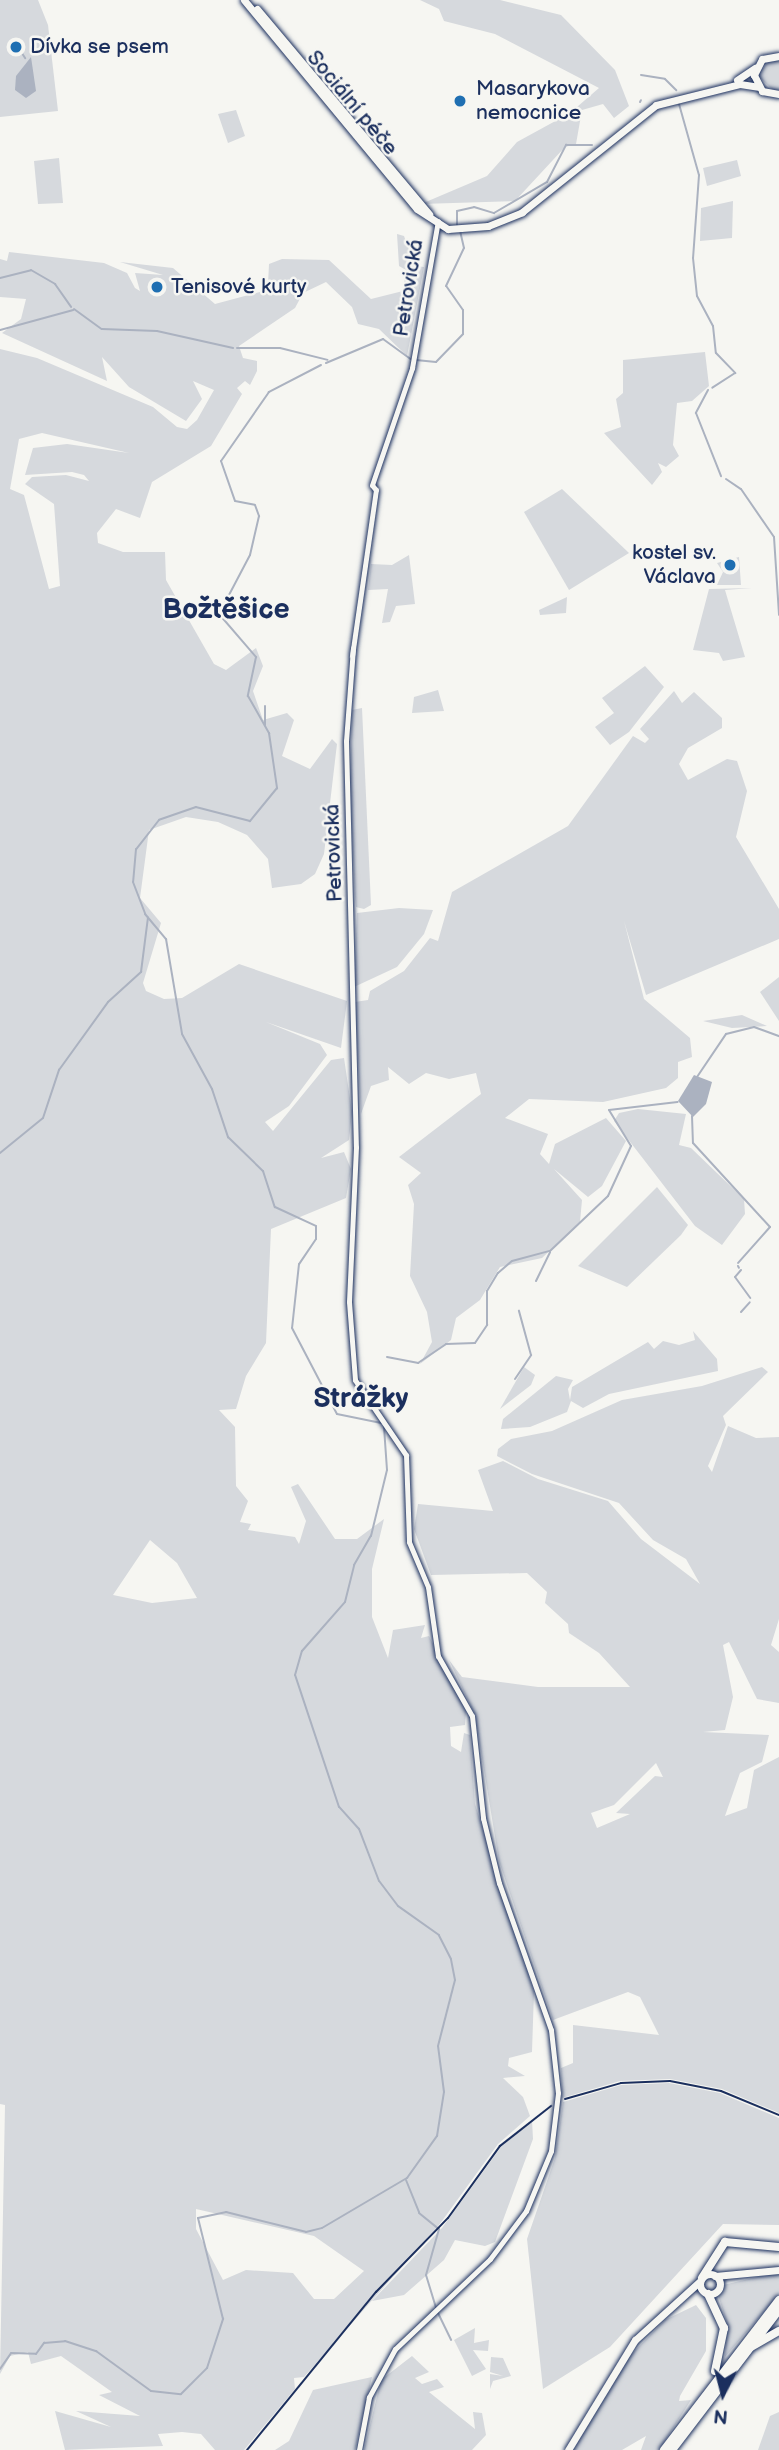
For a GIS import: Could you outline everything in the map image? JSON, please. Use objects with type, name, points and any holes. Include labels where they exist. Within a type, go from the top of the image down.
[{"type":"highway","points":[[701,2279],[725,2242],[779,2247]]},
{"type":"highway","points":[[707,2293],[717,2302],[724,2333],[709,2384]]},
{"type":"highway","points":[[664,2450],[709,2384],[779,2301]]},
{"type":"highway","points":[[672,2450],[736,2361],[779,2310]]},
{"type":"highway","points":[[736,2361],[779,2331]]},
{"type":"main road","name":"Sociální péče","points":[[244,0],[437,223]]},
{"type":"main road","name":"Sociální péče","points":[[250,0],[437,223]]},
{"type":"main road","points":[[459,228],[530,202],[650,104],[742,79],[764,57],[779,56]]},
{"type":"main road","points":[[755,68],[758,88]]},
{"type":"main road","points":[[437,223],[459,228],[532,206],[652,107],[740,84],[779,94]]},
{"type":"main road","name":"Petrovická","points":[[359,2450],[369,2397],[395,2349],[490,2259],[526,2211],[551,2151],[558,2093],[551,2030],[499,1883],[483,1818],[472,1716],[435,1647],[429,1592],[408,1542],[406,1455],[356,1384],[349,1302],[356,1147],[349,1049],[346,741],[352,656],[377,481],[412,368],[437,223]]},
{"type":"main road","points":[[683,2297],[707,2293],[768,2270]]},
{"type":"main road","points":[[568,2450],[635,2340],[701,2279],[779,2270]]},
{"type":"main road","points":[[715,2276],[720,2286]]},
{"type":"main road","points":[[701,2279],[707,2293]]},
{"type":"shaded area","points":[[0,0],[38,0],[48,25],[58,111],[0,117]]},
{"type":"shaded area","points":[[420,0],[500,0],[561,15],[615,70],[629,106],[614,118],[603,104],[582,110],[576,144],[565,147],[515,201],[421,204],[487,176],[517,142],[570,113],[599,88],[495,34],[444,21],[439,9]]},
{"type":"shaded area","points":[[31,57],[36,91],[26,98],[15,90],[16,76]]},
{"type":"shaded area","points":[[772,58],[779,60],[779,90],[774,91],[757,75]]},
{"type":"shaded area","points":[[236,110],[245,136],[228,143],[218,114]]},
{"type":"shaded area","points":[[59,158],[63,203],[38,204],[34,161]]},
{"type":"shaded area","points":[[737,160],[741,176],[707,186],[703,168]]},
{"type":"shaded area","points":[[733,201],[732,238],[700,241],[701,208]]},
{"type":"shaded area","points":[[397,234],[404,236],[415,266],[424,267],[407,356],[379,329],[358,324],[352,307],[326,282],[303,293],[295,308],[239,346],[243,358],[257,361],[257,371],[250,385],[245,381],[237,388],[242,394],[211,446],[152,482],[140,518],[116,509],[97,533],[98,543],[123,552],[165,552],[166,580],[214,664],[226,670],[256,648],[263,666],[253,691],[263,720],[287,713],[294,720],[282,756],[310,769],[332,739],[337,744],[324,854],[315,874],[301,884],[272,888],[268,859],[247,835],[218,822],[186,817],[149,830],[140,898],[161,923],[143,983],[146,991],[164,999],[182,998],[239,964],[347,1001],[341,1048],[266,1022],[320,1044],[327,1055],[289,1106],[265,1122],[273,1131],[331,1060],[344,1058],[352,1112],[349,1140],[321,1158],[344,1152],[351,1169],[346,1198],[271,1229],[266,1343],[246,1376],[236,1409],[219,1410],[235,1427],[236,1486],[248,1501],[240,1522],[251,1524],[248,1530],[295,1537],[299,1544],[306,1521],[291,1487],[298,1484],[335,1539],[357,1539],[384,1519],[372,1569],[372,1617],[388,1658],[393,1630],[425,1625],[421,1638],[429,1636],[466,1711],[465,1725],[450,1727],[451,1746],[461,1752],[464,1733],[470,1735],[475,1804],[534,1992],[532,2052],[509,2058],[508,2066],[525,2076],[503,2078],[523,2097],[530,2116],[498,2144],[439,2225],[304,2377],[294,2378],[295,2389],[244,2450],[215,2450],[201,2434],[182,2432],[158,2434],[163,2446],[65,2450],[55,2411],[111,2427],[76,2411],[140,2416],[99,2395],[112,2392],[61,2356],[31,2364],[28,2352],[10,2356],[0,2374],[5,2105],[0,2104],[0,349],[37,358],[153,407],[177,427],[187,429],[197,420],[214,390],[193,381],[202,399],[186,421],[129,387],[102,357],[107,381],[2,333],[21,319],[26,299],[0,297],[0,259],[7,261],[9,252],[104,263],[127,273],[135,288],[140,291],[135,273],[163,275],[120,262],[173,268],[215,304],[260,292],[268,284],[269,264],[282,259],[329,260],[371,299],[403,291],[406,270],[399,266]],"holes":[[[42,433],[129,453],[67,444],[33,448],[25,475],[72,472],[84,475],[89,481],[66,475],[32,477],[25,484],[54,504],[60,586],[49,589],[24,495],[10,489],[19,439]],[[150,1540],[177,1563],[197,1598],[152,1603],[113,1595]],[[196,2209],[314,2236],[364,2271],[334,2299],[314,2299],[293,2273],[246,2270],[223,2280],[196,2229]]]},
{"type":"shaded area","points":[[705,352],[709,386],[692,401],[677,403],[673,445],[679,456],[666,467],[658,463],[662,472],[652,485],[604,433],[621,427],[616,399],[623,393],[623,360]]},
{"type":"shaded area","points":[[562,489],[629,553],[569,590],[524,512]]},
{"type":"shaded area","points":[[409,555],[415,604],[396,606],[390,622],[382,623],[388,589],[368,590],[371,564],[392,565]]},
{"type":"shaded area","points":[[739,557],[741,585],[717,585],[723,572],[717,563]]},
{"type":"shaded area","points":[[752,588],[725,590],[745,657],[723,661],[719,653],[693,650],[709,589]]},
{"type":"shaded area","points":[[567,597],[566,613],[540,615],[539,610]]},
{"type":"shaded area","points":[[645,666],[664,687],[629,732],[610,745],[595,727],[614,713],[602,698]]},
{"type":"shaded area","points":[[438,690],[444,711],[412,713],[414,697]]},
{"type":"shaded area","points":[[674,691],[682,703],[694,692],[722,718],[722,728],[688,748],[679,764],[688,780],[727,759],[737,761],[747,791],[736,837],[779,909],[779,939],[646,995],[624,921],[644,999],[690,1038],[692,1057],[678,1062],[678,1078],[666,1088],[603,1102],[529,1099],[505,1118],[548,1134],[540,1154],[549,1164],[555,1144],[606,1118],[626,1141],[602,1186],[588,1197],[554,1169],[582,1200],[580,1222],[542,1258],[500,1267],[480,1300],[456,1318],[451,1340],[420,1364],[432,1342],[427,1312],[410,1276],[414,1204],[408,1185],[421,1173],[399,1157],[481,1094],[476,1073],[449,1079],[426,1073],[409,1084],[388,1067],[389,1080],[371,1086],[361,1114],[355,1002],[368,1000],[370,991],[404,971],[430,938],[438,941],[452,892],[568,826],[633,736],[645,743],[649,739],[640,729]]},
{"type":"shaded area","points":[[362,708],[371,905],[364,909],[356,907],[350,791],[352,710]]},
{"type":"shaded area","points":[[399,908],[433,910],[424,934],[397,967],[354,987],[357,913]]},
{"type":"shaded area","points":[[779,977],[779,1021],[760,992]]},
{"type":"shaded area","points":[[742,1015],[767,1026],[732,1028],[703,1021]]},
{"type":"shaded area","points":[[694,1075],[712,1082],[706,1104],[693,1117],[678,1101]]},
{"type":"shaded area","points":[[638,1109],[686,1114],[679,1145],[691,1148],[744,1199],[745,1214],[722,1245],[695,1226],[614,1121],[619,1113]]},
{"type":"shaded area","points":[[657,1187],[688,1225],[681,1235],[627,1287],[578,1266]]},
{"type":"shaded area","points":[[693,1331],[717,1359],[718,1371],[609,1394],[583,1408],[571,1401],[567,1412],[530,1427],[501,1429],[503,1419],[556,1376],[573,1380],[568,1389],[570,1400],[572,1387],[648,1342],[654,1349],[663,1341],[679,1345],[695,1340]]},
{"type":"shaded area","points":[[524,1367],[535,1375],[531,1385],[500,1409]]},
{"type":"shaded area","points":[[762,1367],[768,1372],[723,1416],[726,1425],[708,1466],[712,1472],[728,1426],[756,1438],[779,1437],[779,1619],[771,1645],[779,1652],[779,1703],[757,1699],[729,1642],[723,1645],[733,1697],[725,1730],[703,1732],[769,1735],[762,1762],[740,1773],[725,1816],[747,1808],[754,1770],[779,1757],[779,2113],[722,2089],[670,2079],[620,2081],[562,2098],[561,2068],[573,2063],[573,2025],[659,2035],[640,1997],[628,1992],[553,2020],[499,1861],[475,1715],[449,1660],[462,1677],[538,1687],[630,1687],[599,1653],[569,1633],[568,1624],[545,1603],[547,1592],[527,1573],[431,1575],[414,1529],[418,1504],[493,1511],[478,1470],[503,1461],[538,1479],[608,1501],[641,1539],[700,1584],[686,1559],[653,1540],[619,1503],[532,1474],[497,1456],[498,1449],[511,1439],[552,1431],[622,1400],[702,1386]],"holes":[[[656,1763],[663,1777],[655,1776],[616,1813],[630,1814],[597,1828],[591,1813],[614,1805]]]},
{"type":"shaded area","points":[[669,2083],[720,2093],[779,2118],[779,2225],[723,2224],[610,2347],[543,2389],[527,2239],[555,2158],[563,2102],[621,2085]]},
{"type":"shaded area","points":[[532,2120],[533,2139],[495,2242],[485,2246],[455,2240],[444,2260],[404,2295],[372,2301],[442,2228],[501,2147]]},
{"type":"shaded area","points":[[779,2272],[779,2294],[725,2357],[727,2323],[718,2295],[723,2285]]},
{"type":"shaded area","points":[[696,2305],[706,2318],[706,2351],[679,2401],[691,2400],[659,2450],[641,2450],[646,2436],[622,2450],[573,2450],[624,2362],[665,2320]]},
{"type":"shaded area","points":[[475,2328],[474,2343],[489,2340],[488,2351],[473,2350],[486,2369],[472,2376],[454,2340]]},
{"type":"shaded area","points":[[412,2356],[429,2372],[415,2378],[422,2384],[437,2379],[444,2387],[429,2392],[475,2429],[473,2412],[482,2413],[486,2435],[472,2450],[364,2450],[381,2380]]},
{"type":"shaded area","points":[[491,2357],[503,2358],[511,2376],[493,2381],[490,2389],[490,2374],[503,2376],[490,2372]]},
{"type":"shaded area","points":[[372,2377],[355,2450],[275,2450],[289,2441],[313,2390]]},
{"type":"shaded area","points":[[779,2412],[779,2450],[758,2450],[770,2416]]},
{"type":"waterway","points":[[16,44],[25,58]]},
{"type":"waterway","points":[[641,75],[665,79],[676,90]]},
{"type":"waterway","points":[[679,104],[699,175],[693,258],[697,296],[713,326],[716,353],[735,373],[712,388]]},
{"type":"waterway","points":[[611,144],[621,138]]},
{"type":"waterway","points":[[457,226],[457,211],[474,207],[494,213],[547,182],[566,145],[592,145]]},
{"type":"waterway","points":[[416,360],[436,362],[463,334],[463,310],[446,286],[464,248],[460,231]]},
{"type":"waterway","points":[[0,278],[31,270],[55,284],[71,307]]},
{"type":"waterway","points":[[74,309],[102,329],[157,331],[233,348]]},
{"type":"waterway","points":[[0,330],[73,310]]},
{"type":"waterway","points":[[326,363],[383,339],[411,359]]},
{"type":"waterway","points":[[237,348],[280,348],[328,360]]},
{"type":"waterway","points":[[321,365],[269,392],[221,461],[235,501],[255,505],[259,516],[250,555],[219,614],[256,657],[248,696],[269,733],[277,788],[250,821],[196,807],[159,820],[136,849],[133,882],[145,914],[166,939],[182,1034],[212,1089],[228,1137],[263,1171],[275,1207],[316,1226],[316,1239],[299,1264],[292,1328],[337,1414],[381,1423]]},
{"type":"waterway","points":[[708,390],[696,413],[721,476]]},
{"type":"waterway","points":[[726,479],[741,489],[774,537],[779,615]]},
{"type":"waterway","points":[[265,706],[265,725]]},
{"type":"waterway","points":[[0,1153],[43,1118],[59,1070],[108,1002],[141,972],[148,917]]},
{"type":"waterway","points":[[697,1077],[726,1034],[754,1027],[779,1036]]},
{"type":"waterway","points":[[387,1357],[418,1363],[446,1344],[475,1343],[487,1325],[487,1291],[498,1273],[512,1261],[550,1251],[608,1196],[631,1146],[609,1110],[678,1102]]},
{"type":"waterway","points":[[692,1116],[693,1143],[770,1227],[738,1263]]},
{"type":"waterway","points":[[536,1281],[550,1252]]},
{"type":"waterway","points":[[741,1270],[735,1277],[750,1298]]},
{"type":"waterway","points":[[741,1312],[750,1302]]},
{"type":"waterway","points":[[515,1379],[531,1355],[519,1311]]},
{"type":"waterway","points":[[0,2369],[11,2353],[36,2354],[44,2343],[65,2341],[96,2351],[151,2391],[181,2394],[207,2368],[223,2319],[198,2218],[226,2212],[306,2232],[322,2228],[407,2178],[437,2136],[444,2092],[438,2046],[455,1980],[451,1959],[439,1935],[398,1906],[379,1881],[359,1829],[339,1807],[295,1675],[302,1651],[345,1602],[354,1565],[371,1536],[387,1470],[384,1427]]},
{"type":"waterway","points":[[406,2180],[419,2213],[439,2229],[426,2275],[436,2308]]},
{"type":"waterway","points":[[438,2313],[451,2340]]},
{"type":"railway","points":[[565,2099],[621,2083],[670,2081],[721,2091],[779,2115]]},
{"type":"railway","points":[[247,2450],[376,2292],[448,2218],[500,2146],[551,2106]]},
{"type":"place","name":"Dívka se psem","points":[[16,47]]},
{"type":"place","name":"Masarykova nemocnice","points":[[460,101]]},
{"type":"place","name":"Tenisové kurty","points":[[157,287]]},
{"type":"place","name":"kostel sv. Václava","points":[[730,565]]},
{"type":"district","name":"Božtěšice","points":[[226,610]]},
{"type":"district","name":"Strážky","points":[[361,1399]]}]
